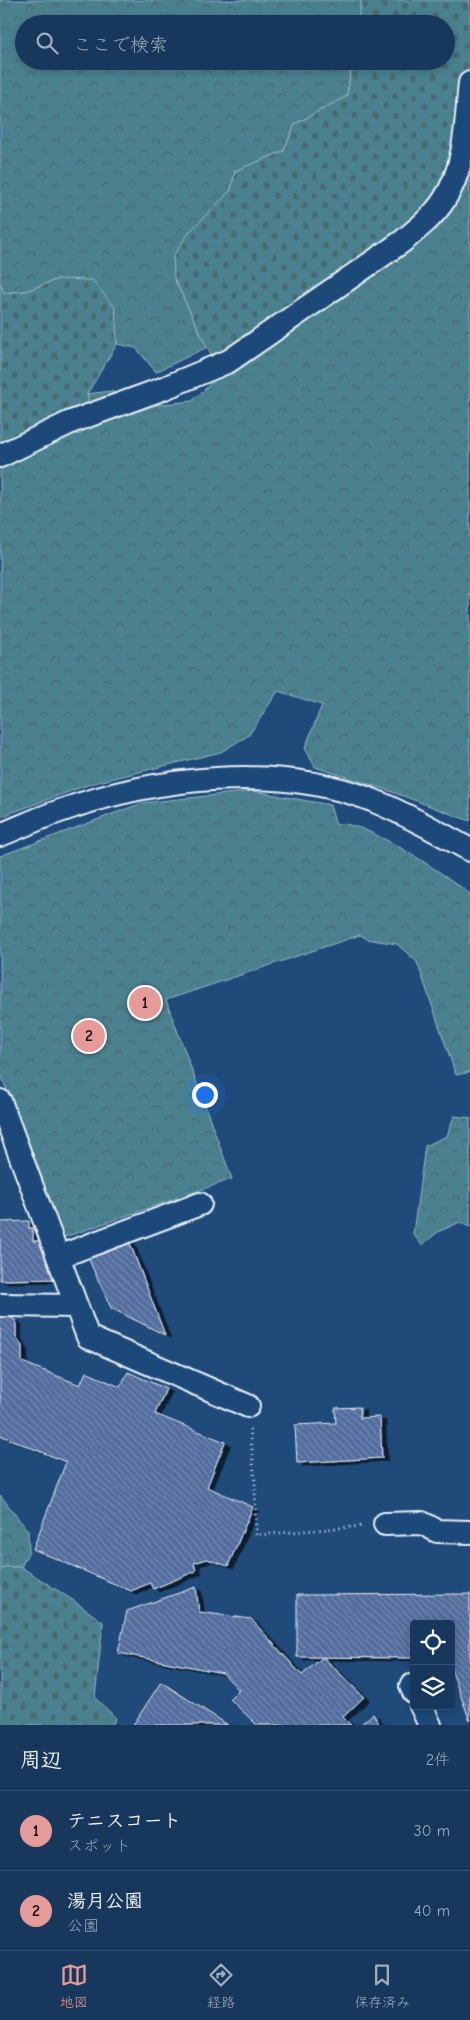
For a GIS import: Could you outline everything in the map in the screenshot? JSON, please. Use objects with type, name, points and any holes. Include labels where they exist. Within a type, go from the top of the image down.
[{"type":"street","points":[[0,456],[71,422],[162,389],[229,361],[403,241],[424,223],[444,200],[452,185],[462,148],[470,83]]},
{"type":"street","points":[[0,835],[59,811],[98,799],[147,788],[190,781],[271,779],[303,782],[371,800],[414,819],[470,850]]},
{"type":"street","points":[[0,1101],[88,1337],[248,1406]]},
{"type":"street","points":[[58,1257],[200,1204]]},
{"type":"street","points":[[0,1305],[76,1306]]},
{"type":"street","points":[[385,1524],[422,1523],[437,1531],[470,1532]]},
{"type":"street","points":[[422,1710],[430,1725]]},
{"type":"path","points":[[248,1406],[255,1483],[256,1535],[385,1524]]},
{"type":"green space","points":[[0,0],[361,0],[359,15],[15,15],[15,70],[351,70],[347,96],[295,124],[284,151],[235,171],[231,190],[190,231],[174,278],[207,347],[156,372],[136,348],[117,344],[115,307],[58,279],[26,291],[4,293],[0,283]]},
{"type":"green space","points":[[361,0],[470,0],[470,145],[459,188],[223,373],[207,347],[174,278],[173,256],[190,231],[231,190],[235,171],[284,151],[295,124],[347,96],[351,70],[455,70],[455,15],[359,15]]},
{"type":"green space","points":[[470,145],[470,821],[387,790],[315,767],[305,748],[322,705],[278,691],[249,735],[221,752],[90,784],[0,817],[0,460],[93,418],[87,394],[111,391],[146,406],[192,401]]},
{"type":"green space","points":[[58,279],[92,280],[115,307],[117,344],[87,394],[93,418],[81,434],[66,435],[0,460],[0,283],[4,293],[26,291]]},
{"type":"green space","points":[[253,791],[330,805],[336,825],[348,825],[384,839],[444,875],[470,894],[470,1072],[456,1075],[417,962],[397,944],[367,939],[360,935],[166,1000],[232,1179],[62,1238],[0,1072],[0,856],[142,803]]},
{"type":"green space","points":[[454,1116],[470,1118],[470,1227],[460,1222],[438,1232],[422,1245],[413,1234],[425,1146],[447,1136]]},
{"type":"green space","points":[[0,1495],[28,1531],[29,1551],[21,1567],[5,1567],[0,1570]]},
{"type":"green space","points":[[5,1567],[21,1567],[103,1622],[95,1698],[116,1718],[112,1725],[0,1725],[0,1570]]},
{"type":"building","points":[[29,1221],[29,1228],[33,1228],[33,1241],[43,1241],[59,1279],[0,1280],[0,1222]]},
{"type":"building","points":[[128,1238],[165,1335],[111,1308],[85,1251]]},
{"type":"building","points":[[0,1311],[16,1321],[16,1336],[22,1346],[22,1362],[80,1385],[86,1372],[120,1387],[128,1372],[166,1389],[155,1414],[225,1442],[207,1487],[253,1507],[228,1566],[207,1559],[194,1563],[196,1571],[153,1589],[150,1583],[131,1591],[33,1549],[66,1462],[0,1435]]},
{"type":"building","points":[[360,1407],[360,1418],[380,1417],[382,1458],[297,1463],[295,1425],[336,1423],[335,1408]]},
{"type":"building","points":[[196,1587],[199,1612],[251,1619],[302,1675],[323,1657],[364,1697],[343,1717],[351,1725],[257,1725],[230,1699],[239,1690],[223,1673],[118,1653],[127,1611]]},
{"type":"building","points":[[470,1594],[470,1721],[455,1680],[455,1620],[410,1620],[410,1658],[297,1657],[297,1595]]},
{"type":"building","points":[[161,1682],[228,1725],[133,1725]]},
{"type":"building","points":[[373,1714],[380,1725],[360,1725]]},
{"type":"place","name":"テニスコート","points":[[145,1003]]},
{"type":"place","name":"湯月公園","points":[[89,1036]]}]
